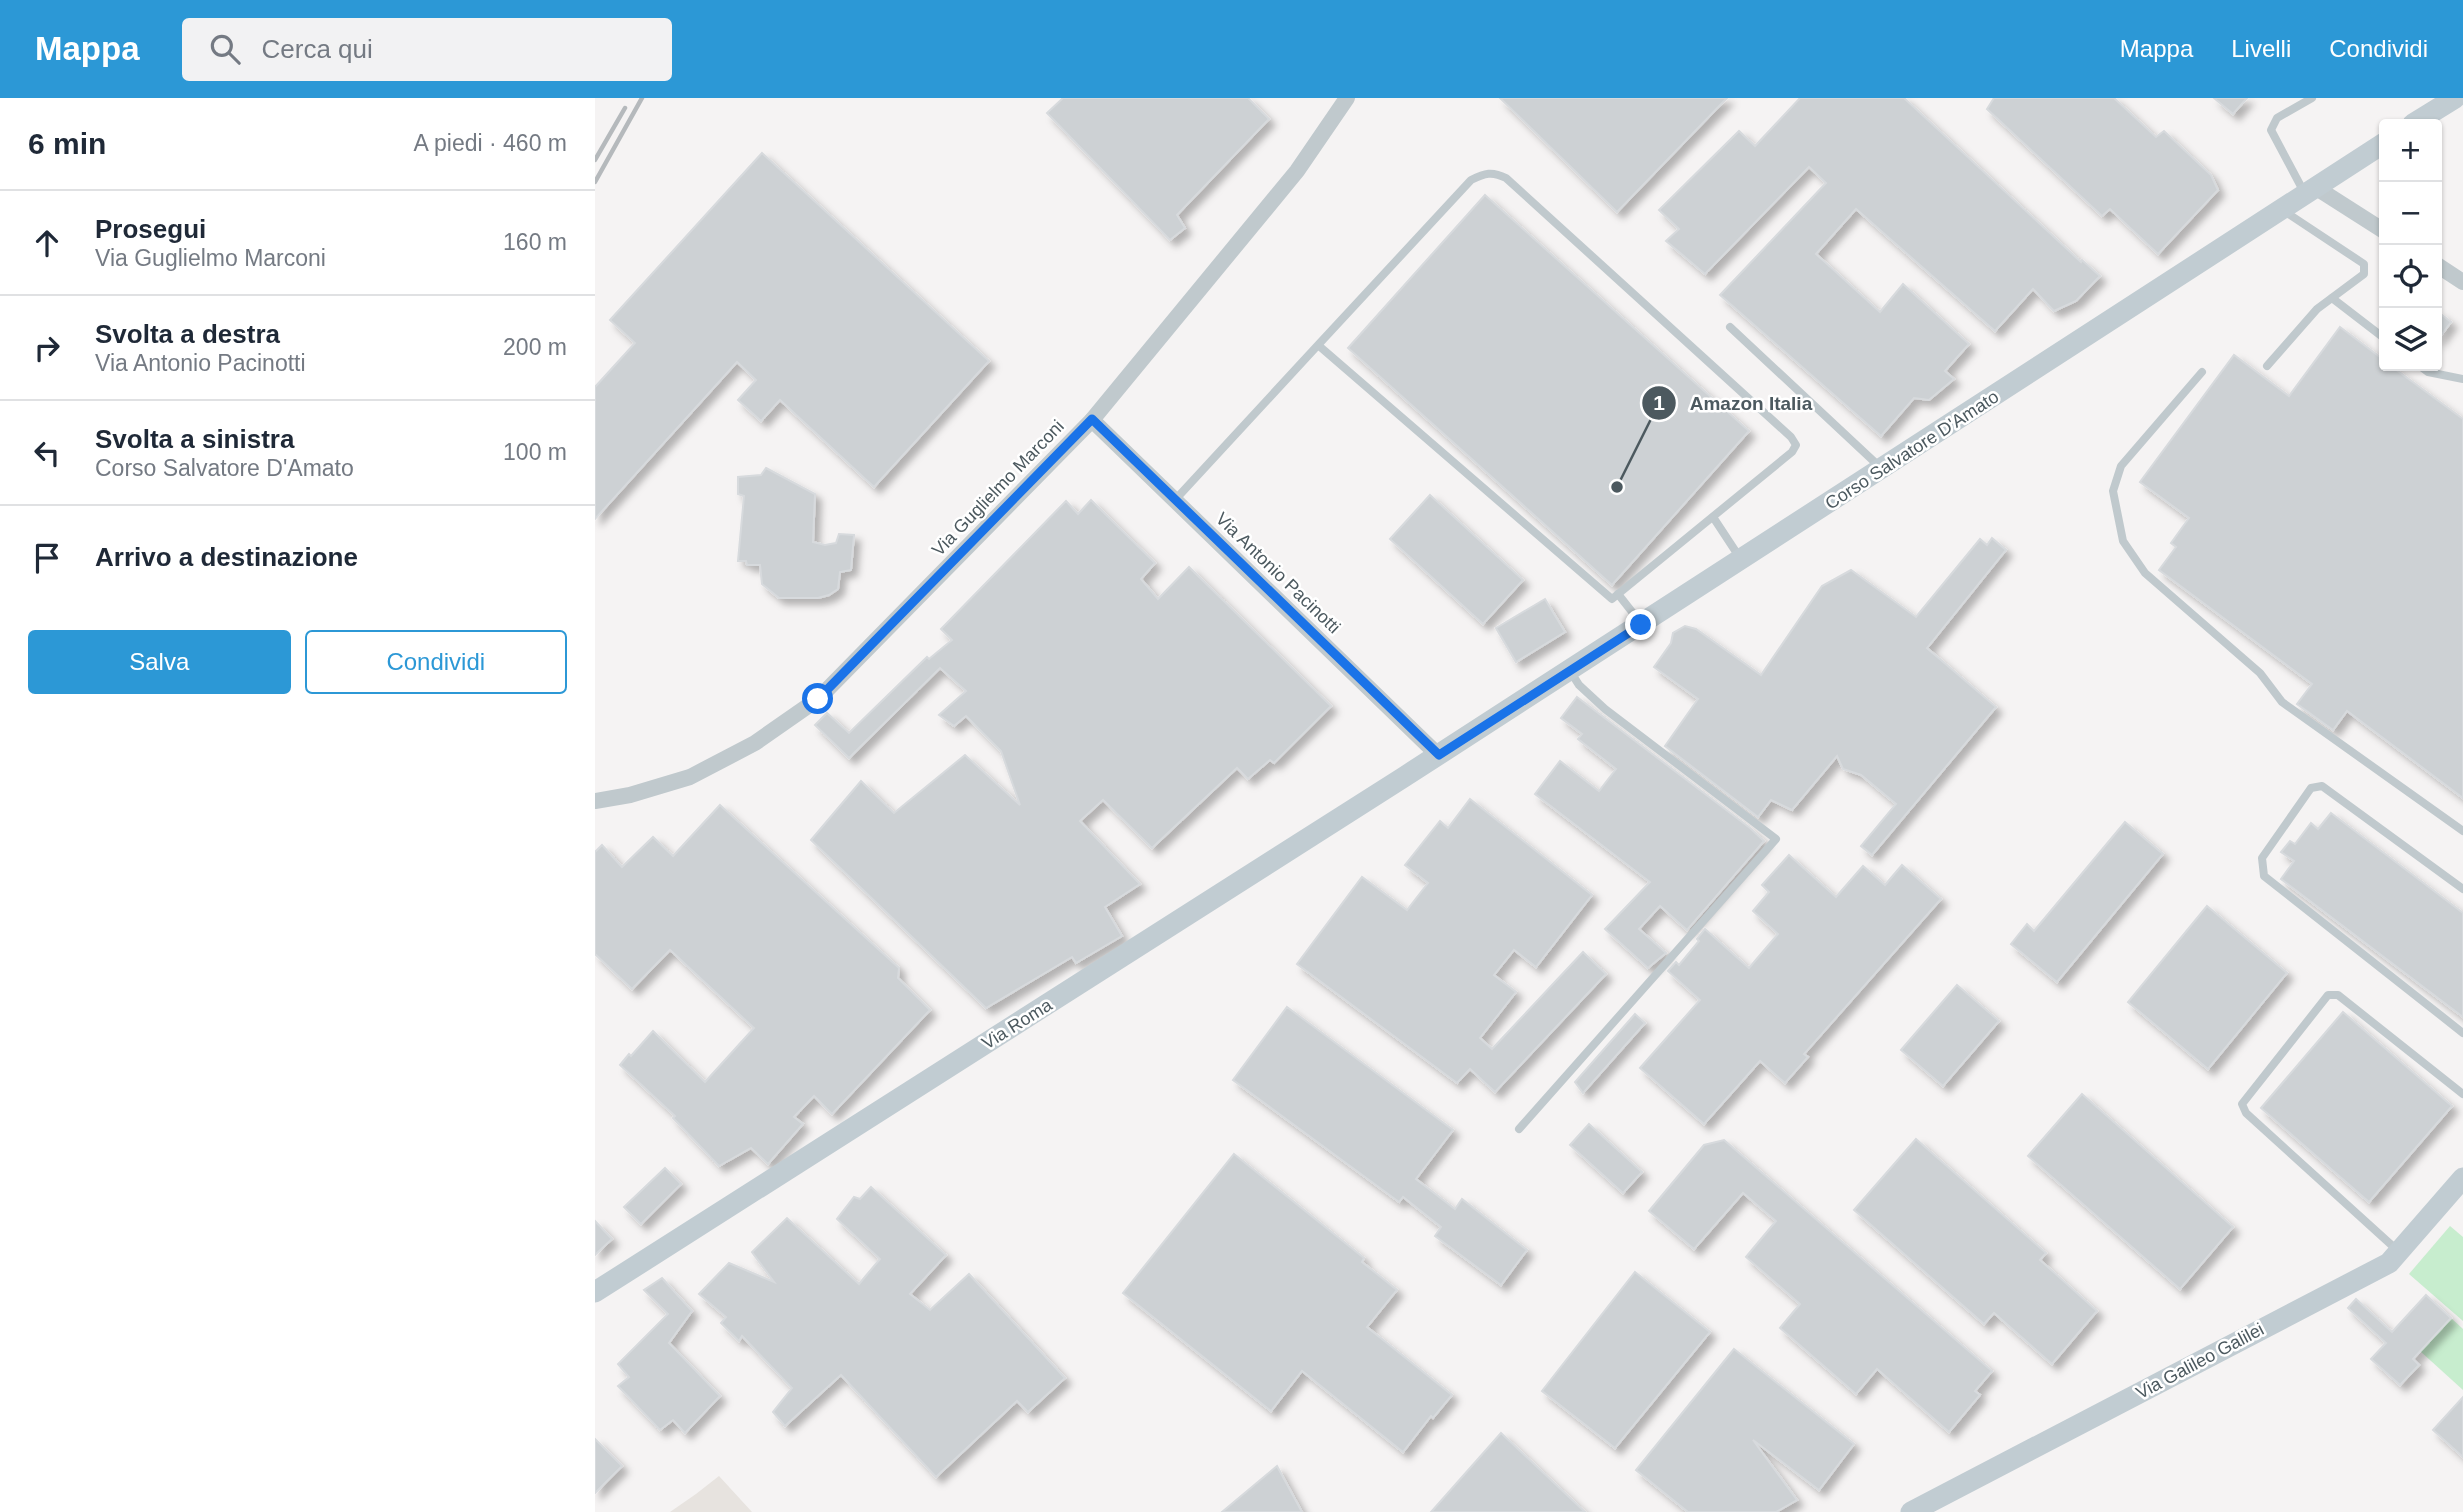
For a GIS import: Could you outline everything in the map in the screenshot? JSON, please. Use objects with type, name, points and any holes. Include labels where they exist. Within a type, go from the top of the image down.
[{"type":"street","name":"Via Guglielmo Marconi","points":[[595,801],[631,795],[690,777],[755,743],[818,699],[1092,419],[1297,171],[1347,98]]},
{"type":"street","points":[[2421,119],[2455,98]]},
{"type":"street","name":"Corso Salvatore D'Amato","points":[[1439,755],[2379,146]]},
{"type":"street","points":[[2310,190],[2379,228]]},
{"type":"street","points":[[2442,268],[2463,282]]},
{"type":"street","name":"Via Antonio Pacinotti","points":[[1092,419],[1439,755]]},
{"type":"street","name":"Via Roma","points":[[595,1292],[1439,755]]},
{"type":"street","name":"Via Galileo Galilei","points":[[1911,1512],[2389,1263],[2463,1178]]},
{"type":"lane","points":[[2310,190],[2271,130],[2277,118],[2312,98]]},
{"type":"lane","points":[[1174,500],[1471,180],[1495,172],[1516,187],[1791,437],[1796,445],[1792,452],[1612,599],[1318,345]]},
{"type":"lane","points":[[2267,366],[2317,309],[2364,274],[2364,264],[2281,209]]},
{"type":"lane","points":[[2332,298],[2379,334]]},
{"type":"lane","points":[[1730,327],[1882,469]]},
{"type":"lane","points":[[2427,371],[2463,379]]},
{"type":"lane","points":[[2202,372],[2121,466],[2113,491],[2123,541],[2145,573],[2260,673],[2282,702],[2463,831]]},
{"type":"lane","points":[[1713,517],[1741,560]]},
{"type":"lane","points":[[1618,594],[1641,625]]},
{"type":"lane","points":[[1519,1129],[1776,839],[1605,709],[1579,685],[1570,671]]},
{"type":"lane","points":[[2463,889],[2322,786],[2311,788],[2262,858],[2264,876],[2463,1033]]},
{"type":"lane","points":[[2399,1252],[2246,1113],[2242,1104],[2328,995],[2338,995],[2463,1094]]},
{"type":"shaded area","points":[[719,1476],[752,1512],[670,1512],[696,1494]]},
{"type":"green space","points":[[2450,1226],[2463,1237],[2463,1321],[2409,1274]]},
{"type":"green space","points":[[2451,1318],[2463,1329],[2463,1390],[2420,1351]]},
{"type":"building","points":[[1063,98],[1248,98],[1269,119],[1177,215],[1185,228],[1170,240],[1047,113]]},
{"type":"building","points":[[1500,98],[1727,98],[1617,212]]},
{"type":"building","points":[[1800,98],[1904,98],[2081,262],[2082,260],[2100,276],[2076,301],[2054,311],[2033,289],[1995,331],[1856,209],[1816,254],[1880,312],[1903,284],[1969,344],[1945,371],[1954,379],[1929,400],[1914,398],[1881,436],[1720,295],[1826,183],[1809,167],[1705,274],[1666,241],[1679,229],[1659,210],[1739,131],[1755,146]]},
{"type":"building","points":[[1994,98],[2114,98],[2156,137],[2164,131],[2211,175],[2218,190],[2158,254],[2110,209],[2102,216],[1987,109]]},
{"type":"building","points":[[2214,98],[2247,98],[2233,114]]},
{"type":"building","points":[[762,153],[989,361],[874,487],[780,400],[761,421],[738,400],[756,380],[737,362],[595,519],[595,387],[635,343],[610,320]]},
{"type":"building","points":[[1485,195],[1749,431],[1612,585],[1348,348]]},
{"type":"building","points":[[2442,315],[2451,322],[2442,334]]},
{"type":"building","points":[[2340,327],[2379,356],[2379,371],[2398,371],[2463,419],[2463,798],[2347,711],[2333,730],[2297,704],[2312,684],[2159,570],[2176,547],[2171,543],[2189,518],[2140,482],[2234,355],[2289,396]]},
{"type":"building","points":[[766,468],[815,494],[813,542],[825,545],[836,543],[839,534],[854,535],[851,570],[840,572],[838,589],[829,595],[818,598],[779,598],[762,584],[760,565],[747,565],[746,561],[738,561],[744,496],[738,494],[738,477],[761,475]]},
{"type":"building","points":[[1430,495],[1523,580],[1483,624],[1390,539]]},
{"type":"building","points":[[1091,500],[1155,563],[1141,579],[1158,599],[1189,567],[1331,706],[1274,763],[1270,760],[1248,779],[1237,768],[1152,848],[1103,800],[1080,821],[1140,884],[1105,907],[1122,936],[1076,963],[1072,957],[986,1008],[811,840],[861,781],[894,813],[965,755],[1020,805],[1001,751],[966,716],[954,726],[939,715],[966,691],[940,668],[849,758],[815,725],[827,713],[849,733],[927,657],[929,659],[952,640],[941,629],[1066,501],[1078,514]]},
{"type":"building","points":[[1992,538],[2006,550],[1927,648],[1996,707],[1872,855],[1861,846],[1896,804],[1861,775],[1843,769],[1837,756],[1792,810],[1771,800],[1758,817],[1665,746],[1698,699],[1654,667],[1671,643],[1673,633],[1685,626],[1696,629],[1761,675],[1822,586],[1851,570],[1916,617],[1980,539],[1987,545]]},
{"type":"building","points":[[1545,599],[1565,632],[1516,662],[1496,628]]},
{"type":"building","points":[[1577,697],[1764,841],[1687,930],[1660,906],[1639,929],[1666,953],[1648,968],[1605,929],[1650,882],[1535,794],[1560,761],[1599,791],[1616,769],[1578,739],[1582,734],[1561,718]]},
{"type":"building","points":[[1470,799],[1592,895],[1536,967],[1514,950],[1494,975],[1516,992],[1480,1038],[1492,1049],[1583,952],[1606,974],[1495,1092],[1470,1069],[1457,1083],[1297,964],[1362,877],[1407,910],[1428,883],[1405,865],[1440,821],[1448,828]]},
{"type":"building","points":[[720,805],[899,968],[898,978],[930,1010],[832,1114],[814,1096],[794,1117],[803,1124],[768,1164],[751,1148],[719,1166],[673,1118],[675,1116],[620,1065],[653,1031],[705,1082],[754,1028],[670,950],[632,989],[595,954],[595,852],[602,845],[622,867],[653,837],[673,856]]},
{"type":"building","points":[[2331,813],[2463,913],[2463,1017],[2281,879],[2294,861],[2281,852],[2290,841],[2295,844],[2311,823],[2318,829]]},
{"type":"building","points":[[2125,822],[2163,854],[2057,982],[2011,944],[2027,924],[2034,931]]},
{"type":"building","points":[[1789,855],[1836,897],[1863,866],[1885,885],[1902,865],[1941,899],[1804,1054],[1808,1057],[1785,1083],[1760,1061],[1704,1124],[1640,1068],[1700,1000],[1668,971],[1676,962],[1679,965],[1699,941],[1697,939],[1705,929],[1749,968],[1778,934],[1753,911],[1769,892],[1762,885]]},
{"type":"building","points":[[2207,906],[2287,973],[2208,1069],[2128,1002]]},
{"type":"building","points":[[1957,985],[1999,1021],[1943,1086],[1901,1050]]},
{"type":"building","points":[[1287,1007],[1453,1130],[1416,1179],[1455,1209],[1462,1199],[1527,1250],[1501,1285],[1435,1236],[1441,1227],[1403,1197],[1399,1202],[1233,1080]]},
{"type":"building","points":[[2343,1012],[2452,1106],[2369,1202],[2261,1108]]},
{"type":"building","points":[[1635,1014],[1645,1023],[1583,1093],[1575,1082]]},
{"type":"building","points":[[2082,1094],[2233,1227],[2180,1289],[2028,1156]]},
{"type":"building","points":[[1589,1124],[1642,1172],[1623,1193],[1570,1145]]},
{"type":"building","points":[[1916,1139],[2046,1253],[2040,1260],[2097,1311],[2052,1364],[1994,1313],[1984,1324],[1854,1210]]},
{"type":"building","points":[[1724,1140],[1992,1371],[1975,1391],[1980,1395],[1949,1432],[1877,1369],[1856,1394],[1780,1328],[1800,1304],[1746,1257],[1776,1221],[1743,1193],[1694,1249],[1649,1211],[1704,1145]]},
{"type":"building","points":[[1234,1154],[1364,1258],[1362,1262],[1397,1290],[1367,1327],[1452,1395],[1433,1418],[1431,1416],[1403,1452],[1302,1371],[1271,1411],[1123,1293]]},
{"type":"building","points":[[665,1168],[681,1184],[641,1224],[624,1207]]},
{"type":"building","points":[[871,1187],[946,1255],[910,1294],[930,1310],[969,1274],[1065,1378],[1028,1412],[1017,1401],[936,1477],[841,1375],[785,1426],[773,1412],[792,1388],[742,1336],[739,1341],[721,1323],[726,1317],[699,1294],[729,1263],[774,1282],[752,1252],[787,1218],[859,1284],[880,1259],[837,1219],[854,1197],[860,1199]]},
{"type":"building","points":[[595,1221],[612,1239],[595,1255]]},
{"type":"building","points":[[1635,1272],[1710,1332],[1615,1448],[1542,1391]]},
{"type":"building","points":[[662,1278],[692,1311],[669,1343],[720,1396],[685,1433],[673,1420],[660,1430],[618,1386],[629,1377],[618,1364],[668,1314],[644,1290]]},
{"type":"building","points":[[2426,1295],[2451,1318],[2413,1359],[2419,1365],[2400,1385],[2371,1359],[2386,1343],[2348,1308],[2356,1299],[2392,1332]]},
{"type":"building","points":[[1734,1349],[1854,1444],[1819,1490],[1753,1440],[1797,1500],[1776,1512],[1688,1512],[1636,1470]]},
{"type":"building","points":[[2463,1397],[2463,1457],[2433,1430]]},
{"type":"building","points":[[1501,1433],[1585,1512],[1431,1512]]},
{"type":"building","points":[[595,1439],[622,1466],[595,1493]]},
{"type":"building","points":[[1277,1466],[1302,1512],[1222,1512]]},
{"type":"railway","points":[[595,182],[642,98]]},
{"type":"railway","points":[[595,160],[625,108]]},
{"type":"place","name":"Amazon Italia","points":[[1617,487]]},
{"type":"route","points":[[818,699],[1092,419],[1439,755],[1641,625]]}]
